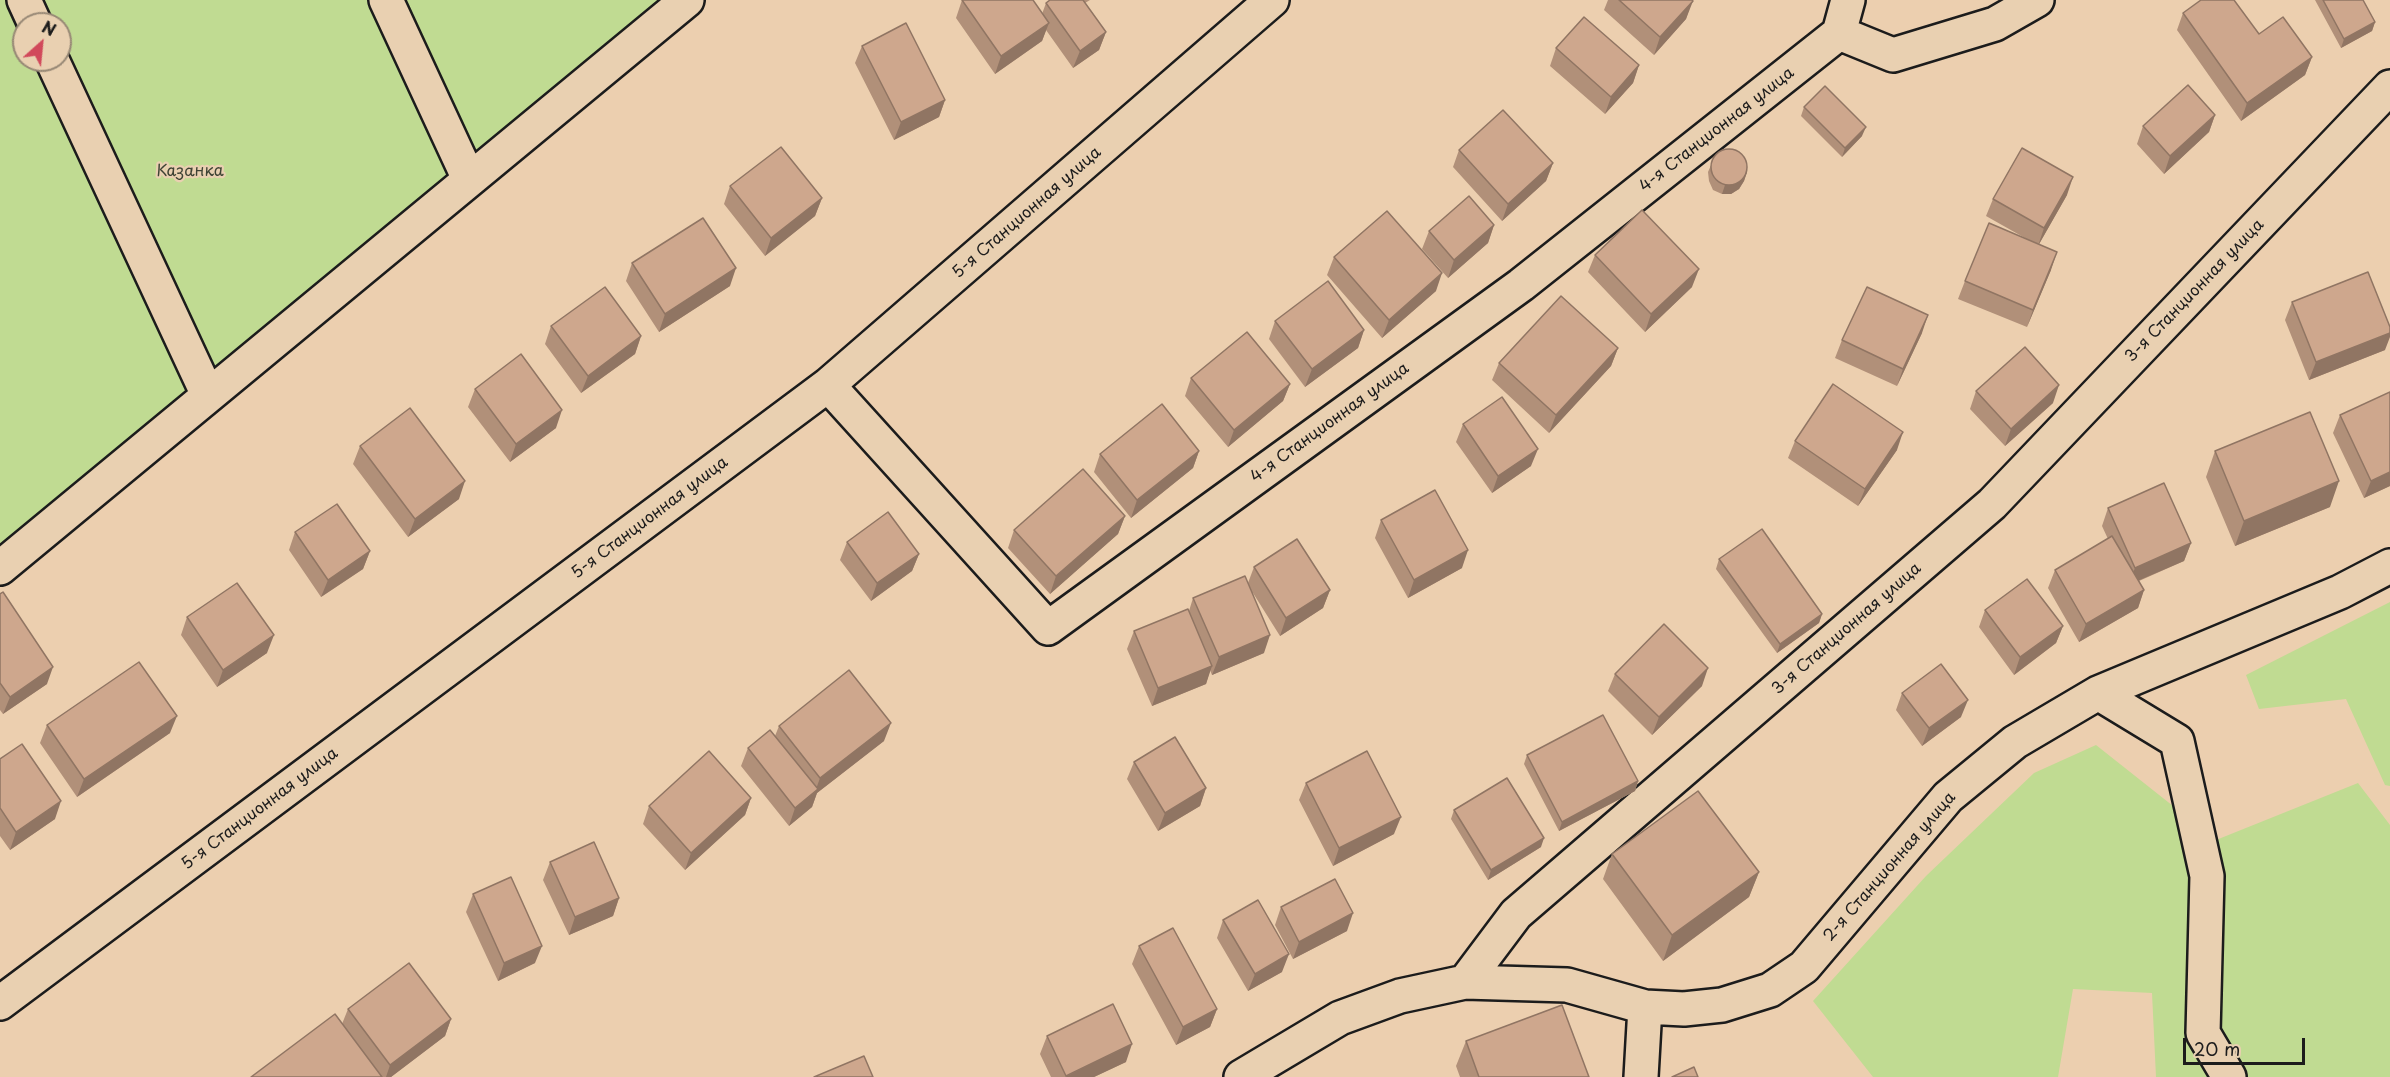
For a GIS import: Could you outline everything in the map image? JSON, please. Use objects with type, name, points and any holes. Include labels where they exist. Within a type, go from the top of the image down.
[{"type":"street","points":[[386,0],[469,179]]},
{"type":"street","points":[[0,568],[687,0]]},
{"type":"street","name":"5-я Станционная улица","points":[[0,1003],[828,385],[1272,0]]},
{"type":"street","points":[[1848,0],[1839,33],[1893,55],[1995,24],[2037,0]]},
{"type":"street","name":"4-я Станционная улица","points":[[828,385],[1048,627],[1521,285],[1839,33]]},
{"type":"street","points":[[58,72],[208,395]]},
{"type":"street","name":"3-я Станционная улица","points":[[1465,982],[1516,914],[1992,504],[2390,87]]},
{"type":"street","name":"2-я Станционная улица","points":[[1465,982],[1567,985],[1644,1007],[1684,1009],[1722,1005],[1770,990],[1804,967],[1948,797],[2015,741],[2098,693],[2340,592],[2390,566]]},
{"type":"street","points":[[2098,693],[2177,741],[2207,876],[2203,1033],[2229,1077]]},
{"type":"street","points":[[1241,1077],[1340,1018],[1400,996],[1465,982]]},
{"type":"street","points":[[1641,1077],[1644,1007]]},
{"type":"green space","name":"Казанка","points":[[0,0],[668,0],[0,551]]},
{"type":"green space","points":[[2390,602],[2390,786],[2385,785],[2346,699],[2259,709],[2246,675]]},
{"type":"green space","points":[[2096,745],[2216,840],[2358,783],[2390,825],[2390,1077],[2156,1077],[2152,993],[2073,989],[2058,1077],[1873,1077],[1813,1001],[1926,876],[2034,773]]},
{"type":"building","points":[[962,0],[1033,0],[1049,23],[1001,56]]},
{"type":"building","points":[[1050,0],[1083,0],[1106,32],[1080,51],[1046,3]]},
{"type":"building","points":[[1619,0],[1692,0],[1693,1],[1660,37]]},
{"type":"building","points":[[2201,0],[2234,0],[2259,34],[2283,17],[2312,57],[2247,103],[2183,13]]},
{"type":"building","points":[[2323,0],[2363,0],[2375,22],[2344,39]]},
{"type":"building","points":[[1584,17],[1639,65],[1611,97],[1556,48]]},
{"type":"building","points":[[906,23],[945,100],[901,122],[862,46]]},
{"type":"building","points":[[2188,85],[2215,115],[2170,156],[2143,126]]},
{"type":"building","points":[[1825,86],[1866,127],[1845,148],[1804,107]]},
{"type":"building","points":[[1503,110],[1553,163],[1508,204],[1459,150]]},
{"type":"building","points":[[781,147],[822,198],[771,238],[730,186]]},
{"type":"building","points":[[2022,148],[2073,177],[2044,228],[1993,199]]},
{"type":"building","points":[[1729,149],[1742,154],[1747,167],[1742,180],[1729,185],[1716,180],[1711,167],[1716,154]]},
{"type":"building","points":[[1469,196],[1494,225],[1454,260],[1429,231]]},
{"type":"building","points":[[1642,210],[1699,269],[1651,314],[1595,255]]},
{"type":"building","points":[[1387,211],[1442,273],[1389,320],[1334,257]]},
{"type":"building","points":[[703,218],[736,268],[665,314],[632,263]]},
{"type":"building","points":[[1989,223],[2057,252],[2033,310],[1965,281]]},
{"type":"building","points":[[2368,272],[2390,327],[2390,333],[2316,362],[2292,302]]},
{"type":"building","points":[[1328,281],[1364,330],[1312,369],[1275,321]]},
{"type":"building","points":[[605,287],[641,336],[588,376],[551,326]]},
{"type":"building","points":[[1867,287],[1928,315],[1903,369],[1842,340]]},
{"type":"building","points":[[1561,296],[1618,348],[1556,415],[1499,363]]},
{"type":"building","points":[[1247,332],[1290,384],[1234,430],[1191,378]]},
{"type":"building","points":[[2025,347],[2059,385],[2011,429],[1976,391]]},
{"type":"building","points":[[521,354],[562,410],[516,444],[475,389]]},
{"type":"building","points":[[1833,384],[1903,432],[1865,489],[1795,441]]},
{"type":"building","points":[[2390,392],[2390,472],[2371,481],[2340,415]]},
{"type":"building","points":[[1502,397],[1538,449],[1498,476],[1463,424]]},
{"type":"building","points":[[1162,404],[1199,451],[1137,500],[1100,454]]},
{"type":"building","points":[[410,408],[465,481],[415,519],[360,446]]},
{"type":"building","points":[[2310,412],[2339,481],[2244,521],[2215,451]]},
{"type":"building","points":[[1083,469],[1125,516],[1056,576],[1014,530]]},
{"type":"building","points":[[2164,483],[2191,543],[2135,568],[2108,508]]},
{"type":"building","points":[[1435,490],[1468,550],[1414,580],[1381,520]]},
{"type":"building","points":[[337,504],[370,551],[328,580],[295,532]]},
{"type":"building","points":[[888,512],[919,554],[877,583],[847,542]]},
{"type":"building","points":[[1762,529],[1822,614],[1780,644],[1719,559]]},
{"type":"building","points":[[2112,536],[2144,590],[2086,624],[2055,570]]},
{"type":"building","points":[[1297,539],[1330,590],[1286,618],[1254,567]]},
{"type":"building","points":[[1245,576],[1270,635],[1219,657],[1193,598]]},
{"type":"building","points":[[2027,579],[2063,626],[2020,657],[1985,610]]},
{"type":"building","points":[[237,583],[274,635],[223,670],[187,617]]},
{"type":"building","points":[[3,592],[53,667],[10,697],[0,683],[0,594]]},
{"type":"building","points":[[1188,609],[1212,666],[1158,688],[1134,631]]},
{"type":"building","points":[[1664,624],[1708,668],[1659,717],[1615,674]]},
{"type":"building","points":[[139,662],[177,716],[84,779],[47,725]]},
{"type":"building","points":[[1941,664],[1968,700],[1929,728],[1902,693]]},
{"type":"building","points":[[849,670],[891,723],[820,778],[779,726]]},
{"type":"building","points":[[1603,715],[1638,781],[1562,822],[1527,755]]},
{"type":"building","points":[[770,730],[818,789],[795,808],[748,748]]},
{"type":"building","points":[[1175,737],[1206,788],[1165,813],[1134,762]]},
{"type":"building","points":[[22,744],[61,801],[16,832],[0,808],[0,759]]},
{"type":"building","points":[[709,751],[751,798],[691,853],[649,806]]},
{"type":"building","points":[[1367,751],[1401,817],[1339,848],[1306,783]]},
{"type":"building","points":[[1507,778],[1544,838],[1491,870],[1454,810]]},
{"type":"building","points":[[1698,791],[1759,872],[1672,935],[1612,854]]},
{"type":"building","points":[[594,842],[619,898],[575,917],[550,862]]},
{"type":"building","points":[[511,877],[542,946],[504,963],[473,894]]},
{"type":"building","points":[[1335,879],[1353,913],[1299,942],[1281,907]]},
{"type":"building","points":[[1258,900],[1289,954],[1255,974],[1223,920]]},
{"type":"building","points":[[1173,928],[1217,1009],[1183,1027],[1139,946]]},
{"type":"building","points":[[409,963],[451,1019],[390,1065],[348,1009]]},
{"type":"building","points":[[1113,1004],[1132,1044],[1066,1076],[1047,1036]]},
{"type":"building","points":[[1562,1005],[1589,1077],[1479,1077],[1466,1041]]},
{"type":"building","points":[[335,1014],[382,1077],[251,1077]]},
{"type":"building","points":[[864,1056],[873,1077],[814,1077]]},
{"type":"building","points":[[1694,1067],[1698,1077],[1672,1077]]}]
